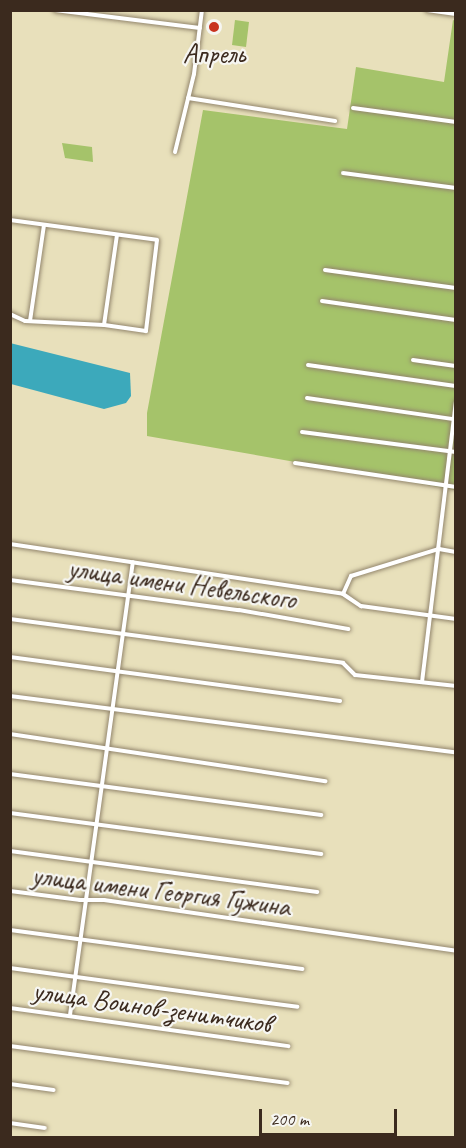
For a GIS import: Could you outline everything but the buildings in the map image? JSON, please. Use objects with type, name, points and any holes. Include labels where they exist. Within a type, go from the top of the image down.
[{"type":"street","points":[[55,10],[200,28]]},
{"type":"street","points":[[121,19],[122,10]]},
{"type":"street","points":[[176,152],[194,74],[202,10]]},
{"type":"street","points":[[427,10],[456,14]]},
{"type":"street","points":[[188,98],[335,121]]},
{"type":"street","points":[[353,108],[456,122]]},
{"type":"street","points":[[343,172],[456,188]]},
{"type":"street","points":[[10,220],[157,240],[146,331],[104,325],[30,321],[10,314]]},
{"type":"street","points":[[30,321],[45,225]]},
{"type":"street","points":[[104,325],[117,234]]},
{"type":"street","points":[[326,270],[456,288]]},
{"type":"street","points":[[322,301],[456,320]]},
{"type":"street","points":[[412,360],[456,366]]},
{"type":"street","points":[[308,365],[456,386]]},
{"type":"street","points":[[307,398],[453,419]]},
{"type":"street","points":[[422,682],[439,549],[436,544],[456,402]]},
{"type":"street","points":[[302,432],[456,452]]},
{"type":"street","points":[[295,463],[456,487]]},
{"type":"street","points":[[10,544],[344,594],[361,606],[456,619]]},
{"type":"street","points":[[344,594],[351,576],[439,549],[456,552]]},
{"type":"street","points":[[70,1015],[133,562]]},
{"type":"street","name":"улица имени Невельского","points":[[10,580],[239,610],[348,628]]},
{"type":"street","points":[[10,619],[343,663],[355,675],[456,686]]},
{"type":"street","points":[[10,657],[340,700]]},
{"type":"street","points":[[10,696],[330,738],[456,752]]},
{"type":"street","points":[[10,734],[326,781]]},
{"type":"street","points":[[10,774],[321,815]]},
{"type":"street","points":[[10,813],[321,854]]},
{"type":"street","points":[[10,852],[316,892]]},
{"type":"street","name":"улица имени Георгия Гужина","points":[[10,891],[104,900],[456,951]]},
{"type":"street","points":[[10,930],[302,969]]},
{"type":"street","points":[[10,968],[297,1007]]},
{"type":"street","name":"улица Воинов-зенитчиков","points":[[10,1008],[288,1046]]},
{"type":"street","points":[[10,1046],[288,1083]]},
{"type":"street","points":[[10,1084],[54,1090]]},
{"type":"street","points":[[10,1123],[45,1128]]},
{"type":"green space","points":[[235,20],[249,22],[246,47],[232,45]]},
{"type":"green space","points":[[453,20],[455,21],[455,490],[147,436],[147,413],[203,110],[347,129],[356,67],[444,82]]},
{"type":"green space","points":[[62,143],[92,147],[93,162],[65,158]]},
{"type":"water","points":[[10,343],[130,373],[131,396],[126,403],[104,409],[11,384]]},
{"type":"place","name":"Апрель","points":[[214,27]]}]
